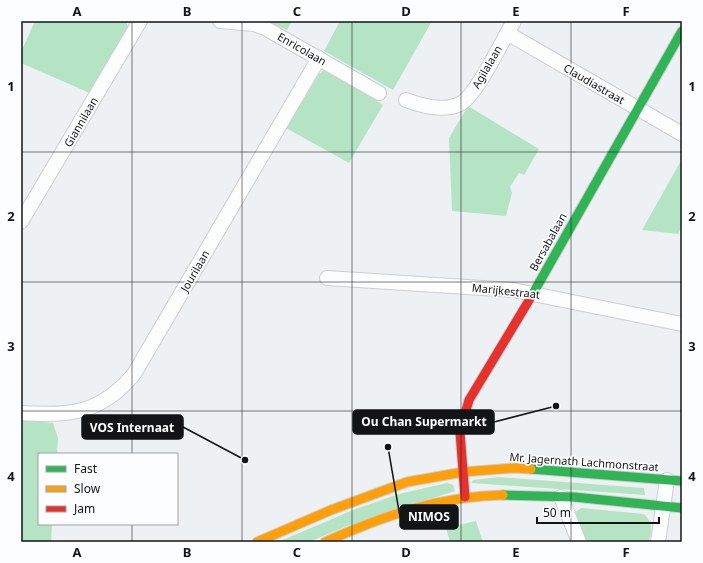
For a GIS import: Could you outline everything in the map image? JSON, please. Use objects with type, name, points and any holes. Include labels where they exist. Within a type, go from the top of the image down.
[{"type":"main road","name":"Bersabalaan","points":[[465,497],[460,432],[469,400],[533,293],[682,31]]},
{"type":"main road","name":"Mr. Jagernath Lachmonstraat","points":[[257,542],[331,510],[400,484],[463,472],[514,468],[682,481]]},
{"type":"main road","points":[[325,542],[407,509],[465,497],[512,494],[682,508]]},
{"type":"street","name":"Giannilaan","points":[[21,222],[140,21]]},
{"type":"street","name":"Enricolaan","points":[[220,21],[254,24],[265,28],[379,93]]},
{"type":"street","name":"Agilalaan","points":[[406,100],[433,108],[460,104],[474,91],[514,21]]},
{"type":"street","name":"Claudiastraat","points":[[507,33],[682,134]]},
{"type":"street","name":"Jourilaan","points":[[21,413],[52,415],[72,413],[92,408],[104,402],[125,385],[134,374],[319,58]]},
{"type":"street","name":"Marijkestraat","points":[[327,278],[513,290],[682,324]]},
{"type":"street","points":[[658,542],[667,480]]},
{"type":"street","points":[[561,497],[579,542]]},
{"type":"green space","points":[[35,21],[126,21],[128,27],[92,94],[21,63],[21,52]]},
{"type":"green space","points":[[266,21],[292,21],[287,30]]},
{"type":"green space","points":[[340,21],[432,21],[393,90],[324,51]]},
{"type":"green space","points":[[329,69],[383,105],[349,163],[286,128],[319,74],[324,70]]},
{"type":"green space","points":[[468,106],[539,149],[524,175],[519,173],[510,187],[512,193],[506,216],[452,211],[449,138]]},
{"type":"green space","points":[[682,159],[682,226],[678,234],[642,230]]},
{"type":"green space","points":[[21,420],[53,423],[58,438],[57,453],[38,453],[38,525],[52,525],[51,542],[21,542]]},
{"type":"green space","points":[[498,477],[644,488],[645,495],[471,483],[473,480]]},
{"type":"green space","points":[[447,483],[453,485],[455,491],[347,526],[309,542],[278,542],[353,510],[399,494]]},
{"type":"green space","points":[[581,508],[644,514],[649,520],[651,527],[649,542],[585,542],[573,514]]},
{"type":"green space","points":[[476,521],[483,542],[450,542],[446,528]]},
{"type":"traffic: fast","points":[[531,297],[682,31]]},
{"type":"traffic: fast","points":[[531,469],[682,481]]},
{"type":"traffic: fast","points":[[503,495],[574,497],[682,508]]},
{"type":"traffic: slow","points":[[257,542],[331,510],[407,482],[463,472],[514,468],[531,469]]},
{"type":"traffic: slow","points":[[325,542],[390,516],[434,503],[479,496],[503,495]]},
{"type":"traffic: jam","points":[[465,497],[460,432],[469,400],[531,297]]},
{"type":"place","name":"Ou Chan Supermarkt","points":[[556,406]]},
{"type":"place","name":"NIMOS","points":[[388,447]]},
{"type":"place","name":"VOS Internaat","points":[[245,460]]}]
